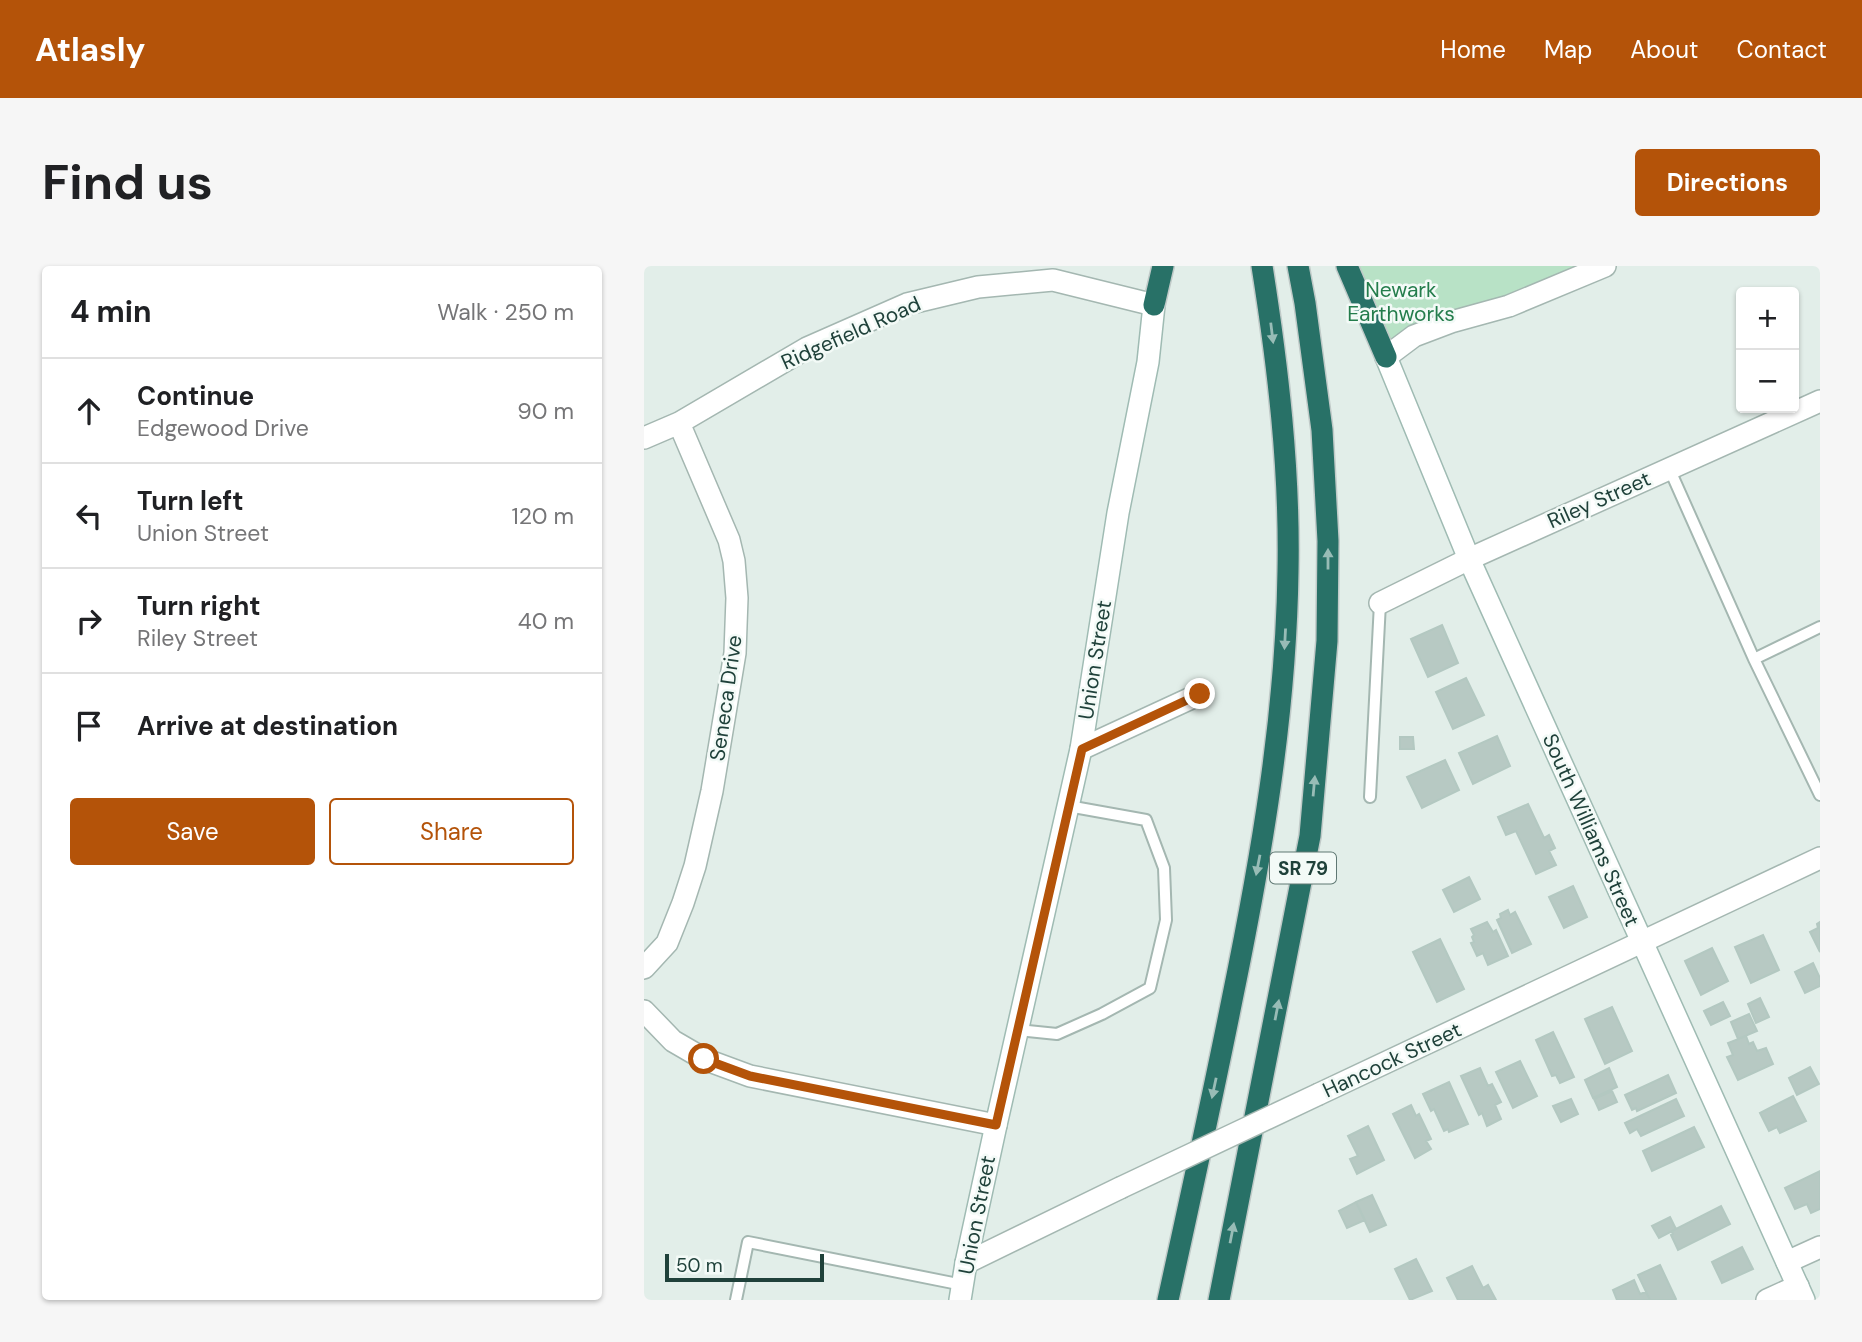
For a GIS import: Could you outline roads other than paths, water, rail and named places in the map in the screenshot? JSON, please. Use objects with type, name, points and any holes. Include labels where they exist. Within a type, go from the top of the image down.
[{"type":"highway","points":[[1154,305],[1163,266]]},
{"type":"highway","name":"SR 79","points":[[1168,1300],[1250,908],[1282,691],[1288,571],[1286,462],[1262,266]]},
{"type":"highway","name":"SR 79","points":[[1219,1300],[1310,836],[1327,641],[1328,541],[1322,430],[1306,303],[1298,266]]},
{"type":"highway","points":[[1347,266],[1386,358]]},
{"type":"street","points":[[1386,358],[1414,336],[1508,306],[1605,266]]},
{"type":"street","name":"Ridgefield Road","points":[[644,438],[679,423],[807,348],[907,304],[978,287],[1053,280],[1154,305]]},
{"type":"street","name":"Union Street","points":[[962,1292],[996,1125],[1082,749],[1118,513],[1148,362],[1154,305]]},
{"type":"street","name":"South Williams Street","points":[[1386,358],[1469,559],[1801,1293]]},
{"type":"street","name":"Riley Street","points":[[1380,603],[1469,559],[1820,401]]},
{"type":"street","name":"Seneca Drive","points":[[644,968],[667,943],[695,866],[712,791],[736,653],[737,598],[729,540],[679,423]]},
{"type":"street","points":[[1082,749],[1200,694]]},
{"type":"street","name":"Hancock Street","points":[[966,1263],[1119,1188],[1820,858]]},
{"type":"street","points":[[644,1012],[673,1041],[704,1059],[738,1072],[996,1125]]},
{"type":"street","points":[[1787,1262],[1820,1247]]},
{"type":"street","points":[[1767,1300],[1801,1293]]},
{"type":"lane","points":[[1669,468],[1820,795]]},
{"type":"lane","points":[[1370,797],[1380,603]]},
{"type":"lane","points":[[1755,659],[1820,627]]},
{"type":"lane","points":[[1018,1030],[1057,1034],[1150,988],[1166,919],[1164,868],[1146,820],[1068,806]]},
{"type":"lane","points":[[736,1300],[748,1242],[962,1292]]},
{"type":"park label","name":"Newark Earthworks","points":[[1401,302]]}]
